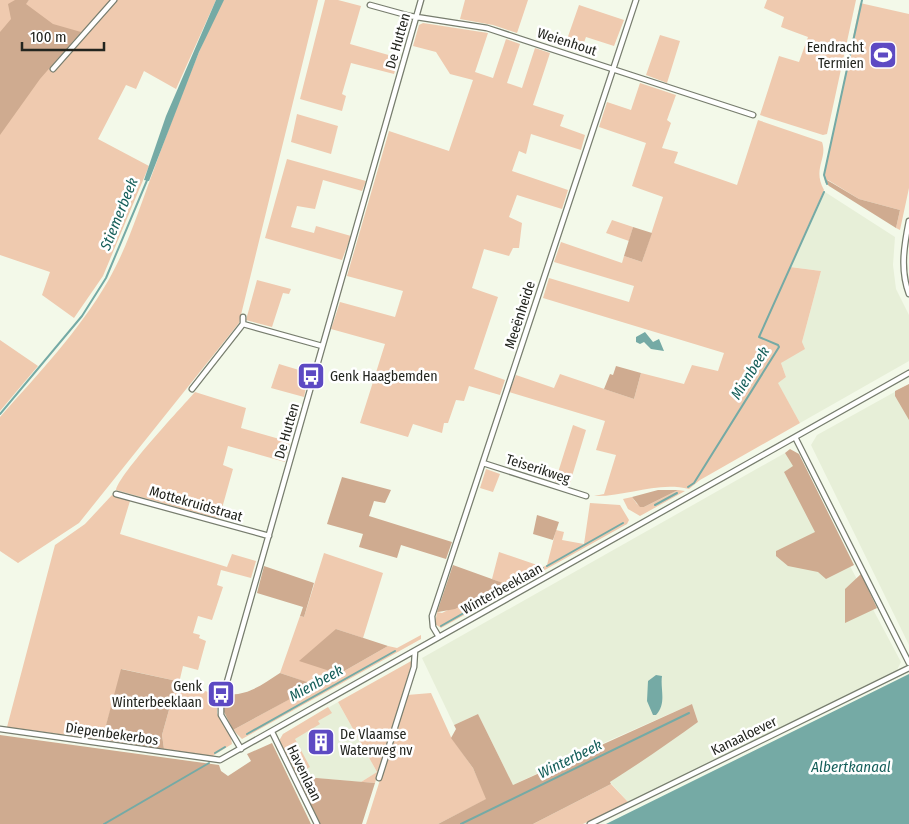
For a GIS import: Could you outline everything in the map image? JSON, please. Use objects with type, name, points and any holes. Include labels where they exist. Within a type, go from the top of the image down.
[{"type":"street","points":[[53,69],[114,0]]},
{"type":"street","name":"De Hutten","points":[[241,749],[221,715],[221,703],[421,0]]},
{"type":"street","name":"Meeënheide","points":[[439,637],[433,626],[432,616],[636,0]]},
{"type":"street","name":"Weienhout","points":[[370,5],[416,17],[487,28],[754,115]]},
{"type":"street","points":[[909,221],[903,255],[904,272],[909,294]]},
{"type":"street","points":[[192,389],[243,324],[243,317]]},
{"type":"street","points":[[243,324],[322,346]]},
{"type":"street","name":"Winterbeeklaan","points":[[220,760],[909,373]]},
{"type":"street","points":[[795,438],[909,663]]},
{"type":"street","name":"Teiserikweg","points":[[483,463],[586,496]]},
{"type":"street","name":"Mottekruidstraat","points":[[116,494],[269,536]]},
{"type":"street","points":[[380,778],[414,667],[415,651]]},
{"type":"street","name":"Kanaaloever","points":[[590,824],[909,668]]},
{"type":"street","name":"Diepenbekerbos","points":[[0,729],[220,760]]},
{"type":"street","name":"Havenlaan","points":[[272,732],[317,824]]},
{"type":"shaded area","points":[[0,0],[27,0],[26,3],[29,0],[216,0],[176,89],[144,71],[136,89],[126,85],[98,139],[149,166],[103,276],[74,318],[42,295],[50,272],[0,255]]},
{"type":"shaded area","points":[[15,0],[29,0],[26,4],[53,24],[81,32],[40,79],[0,135],[0,32],[11,19],[8,4]]},
{"type":"shaded area","points":[[222,0],[318,0],[239,323],[79,523],[18,563],[0,551],[0,417],[71,335],[97,299],[115,268],[133,227],[203,42]]},
{"type":"shaded area","points":[[325,0],[338,0],[361,6],[350,44],[399,58],[394,74],[351,63],[342,94],[346,96],[342,111],[300,99]]},
{"type":"shaded area","points":[[465,0],[528,0],[517,33],[493,25],[460,19]]},
{"type":"shaded area","points":[[767,0],[856,0],[827,134],[823,135],[760,115],[779,56],[799,62],[808,37],[781,27],[784,17],[764,8]]},
{"type":"shaded area","points":[[860,3],[909,14],[909,188],[900,230],[896,228],[900,210],[859,199],[828,180],[825,182],[824,177]]},
{"type":"shaded area","points":[[579,5],[624,20],[614,46],[586,37],[580,53],[564,48]]},
{"type":"shaded area","points":[[423,23],[488,33],[475,72],[493,78],[506,39],[520,44],[507,83],[522,88],[535,48],[550,53],[533,105],[564,115],[560,126],[585,135],[581,150],[531,134],[526,154],[519,151],[512,171],[568,190],[562,209],[517,195],[509,217],[522,223],[519,248],[513,248],[509,256],[484,249],[472,288],[498,297],[474,369],[505,380],[500,395],[469,386],[464,401],[456,400],[448,423],[444,423],[442,433],[413,424],[408,437],[360,423],[385,344],[331,329],[340,302],[395,317],[403,291],[347,276],[389,131],[449,151],[473,80],[450,74],[436,52],[413,46],[419,25]]},
{"type":"shaded area","points":[[660,35],[680,41],[667,83],[646,75]]},
{"type":"shaded area","points":[[640,83],[676,95],[667,120],[671,123],[662,148],[678,152],[674,163],[737,185],[758,120],[822,142],[823,154],[819,176],[824,190],[790,267],[821,271],[802,342],[805,349],[781,363],[786,377],[778,383],[800,423],[700,480],[689,489],[665,487],[606,496],[594,496],[604,494],[616,455],[596,450],[605,421],[509,392],[516,375],[554,388],[560,374],[634,399],[641,373],[684,384],[692,365],[718,371],[724,353],[543,298],[549,278],[629,302],[634,286],[554,262],[561,242],[622,263],[624,256],[642,262],[663,197],[632,186],[646,143],[599,127],[607,102],[631,110]]},
{"type":"shaded area","points":[[297,114],[338,126],[331,154],[291,142]]},
{"type":"shaded area","points":[[287,159],[366,181],[362,191],[323,180],[315,209],[297,206],[291,227],[314,233],[316,226],[351,236],[342,260],[265,238]]},
{"type":"shaded area","points":[[827,180],[859,199],[900,210],[896,228],[829,186],[825,182]]},
{"type":"shaded area","points":[[825,192],[895,237],[893,265],[896,289],[909,315],[909,361],[800,423],[777,382],[786,377],[781,363],[802,342],[821,271],[791,267]]},
{"type":"shaded area","points":[[612,220],[633,227],[629,241],[606,233]]},
{"type":"shaded area","points":[[633,227],[652,233],[642,262],[624,256]]},
{"type":"shaded area","points":[[257,280],[291,289],[289,294],[283,293],[272,327],[246,320]]},
{"type":"shaded area","points":[[0,340],[38,366],[0,411]]},
{"type":"shaded area","points":[[279,364],[309,373],[304,397],[271,388]]},
{"type":"shaded area","points":[[616,366],[641,373],[634,399],[604,389],[610,374],[613,375]]},
{"type":"shaded area","points":[[909,384],[909,645],[811,445],[817,435]]},
{"type":"shaded area","points":[[909,384],[909,420],[895,396],[895,391]]},
{"type":"shaded area","points":[[195,392],[246,408],[241,428],[290,442],[285,462],[228,446],[223,465],[233,469],[219,519],[116,490],[139,456]]},
{"type":"shaded area","points":[[573,425],[586,430],[569,486],[555,482]]},
{"type":"shaded area","points":[[790,449],[799,454],[854,565],[826,579],[818,572],[788,566],[776,556],[776,551],[815,532],[784,472],[793,466],[785,453]]},
{"type":"shaded area","points":[[785,453],[792,457],[901,662],[897,670],[628,802],[610,782],[698,722],[692,704],[513,785],[478,714],[454,725],[422,658]]},
{"type":"shaded area","points":[[486,469],[500,474],[493,492],[480,488]]},
{"type":"shaded area","points":[[342,477],[391,490],[385,503],[374,501],[369,516],[452,542],[446,559],[401,545],[397,558],[359,547],[363,534],[327,524]]},
{"type":"shaded area","points":[[658,490],[678,490],[644,507],[640,507],[632,497]]},
{"type":"shaded area","points":[[678,490],[685,491],[640,516],[628,509],[623,499],[632,497],[637,504],[644,507]]},
{"type":"shaded area","points":[[112,495],[130,501],[120,534],[227,567],[232,554],[256,561],[251,578],[221,570],[217,585],[223,587],[212,620],[198,616],[193,633],[200,635],[199,638],[206,641],[198,670],[183,666],[179,683],[218,695],[217,713],[231,738],[232,744],[211,757],[164,749],[162,735],[177,681],[122,669],[102,740],[7,727],[55,545],[85,524]]},
{"type":"shaded area","points":[[590,503],[620,505],[629,520],[627,524],[441,628],[435,624],[437,612],[442,613],[502,583],[492,579],[499,552],[543,567],[547,565],[556,530],[564,532],[562,540],[584,544]]},
{"type":"shaded area","points":[[537,515],[559,522],[553,540],[533,534]]},
{"type":"shaded area","points":[[324,553],[383,573],[363,638],[336,629],[339,674],[388,646],[397,648],[421,635],[421,639],[242,739],[233,730],[315,685],[280,673],[300,616],[304,617]]},
{"type":"shaded area","points":[[453,565],[503,583],[455,609],[437,612]]},
{"type":"shaded area","points":[[264,566],[314,583],[304,617],[300,616],[303,607],[257,593]]},
{"type":"shaded area","points":[[861,574],[877,608],[845,623],[845,589]]},
{"type":"shaded area","points":[[336,629],[388,646],[339,674],[299,661]]},
{"type":"shaded area","points":[[413,660],[375,783],[361,782],[377,772],[338,702]]},
{"type":"shaded area","points":[[121,669],[177,681],[162,735],[164,749],[102,740]]},
{"type":"shaded area","points":[[280,673],[316,685],[233,730],[223,710],[227,694],[249,691]]},
{"type":"shaded area","points":[[431,693],[451,737],[473,768],[487,799],[438,824],[366,824],[407,695]]},
{"type":"shaded area","points":[[338,702],[377,772],[361,782],[305,777],[298,780],[279,741],[283,734]]},
{"type":"shaded area","points":[[692,704],[698,722],[610,782],[611,784],[533,824],[438,824],[486,799],[473,768],[451,738],[456,729],[454,725],[478,714],[513,785]]},
{"type":"shaded area","points":[[328,707],[332,713],[318,721],[320,724],[295,739],[310,767],[296,775],[279,741],[283,734]]},
{"type":"shaded area","points":[[0,735],[219,765],[221,771],[228,776],[251,761],[247,754],[272,743],[311,824],[0,824]]},
{"type":"shaded area","points":[[305,777],[375,783],[362,824],[320,824],[298,780]]},
{"type":"shaded area","points":[[611,784],[628,802],[583,824],[533,824]]},
{"type":"water","points":[[216,0],[224,0],[199,52],[149,181],[144,180],[166,116]]},
{"type":"water","points":[[645,332],[653,342],[659,339],[664,351],[651,349],[644,342],[640,344],[636,342],[636,337]]},
{"type":"water","name":"Albertkanaal","points":[[909,674],[909,824],[606,824]]},
{"type":"water","points":[[656,675],[662,676],[662,701],[656,715],[653,715],[647,701],[648,681]]},
{"type":"waterway","name":"Mienbeek","points":[[827,184],[824,175],[862,0]]},
{"type":"waterway","name":"Stiemerbeek","points":[[0,414],[82,316],[106,278],[148,178]]},
{"type":"waterway","name":"Mienbeek","points":[[688,487],[694,483],[779,347],[759,337],[824,192]]},
{"type":"waterway","name":"Mienbeek","points":[[655,505],[677,493]]},
{"type":"waterway","name":"Mienbeek","points":[[547,566],[623,523]]},
{"type":"waterway","name":"Mienbeek","points":[[441,626],[543,568]]},
{"type":"waterway","name":"Mienbeek","points":[[247,734],[395,651]]},
{"type":"waterway","name":"Winterbeek","points":[[461,824],[689,713]]},
{"type":"waterway","name":"Mienbeek","points":[[215,753],[225,747]]},
{"type":"waterway","name":"Mienbeek","points":[[104,824],[209,763]]},
{"type":"place","name":"Eendracht Termien","points":[[883,55]]},
{"type":"place","name":"Genk Haagbemden","points":[[311,376]]},
{"type":"place","name":"Genk Winterbeeklaan","points":[[221,694]]},
{"type":"place","name":"De Vlaamse Waterweg nv","points":[[321,742]]}]
